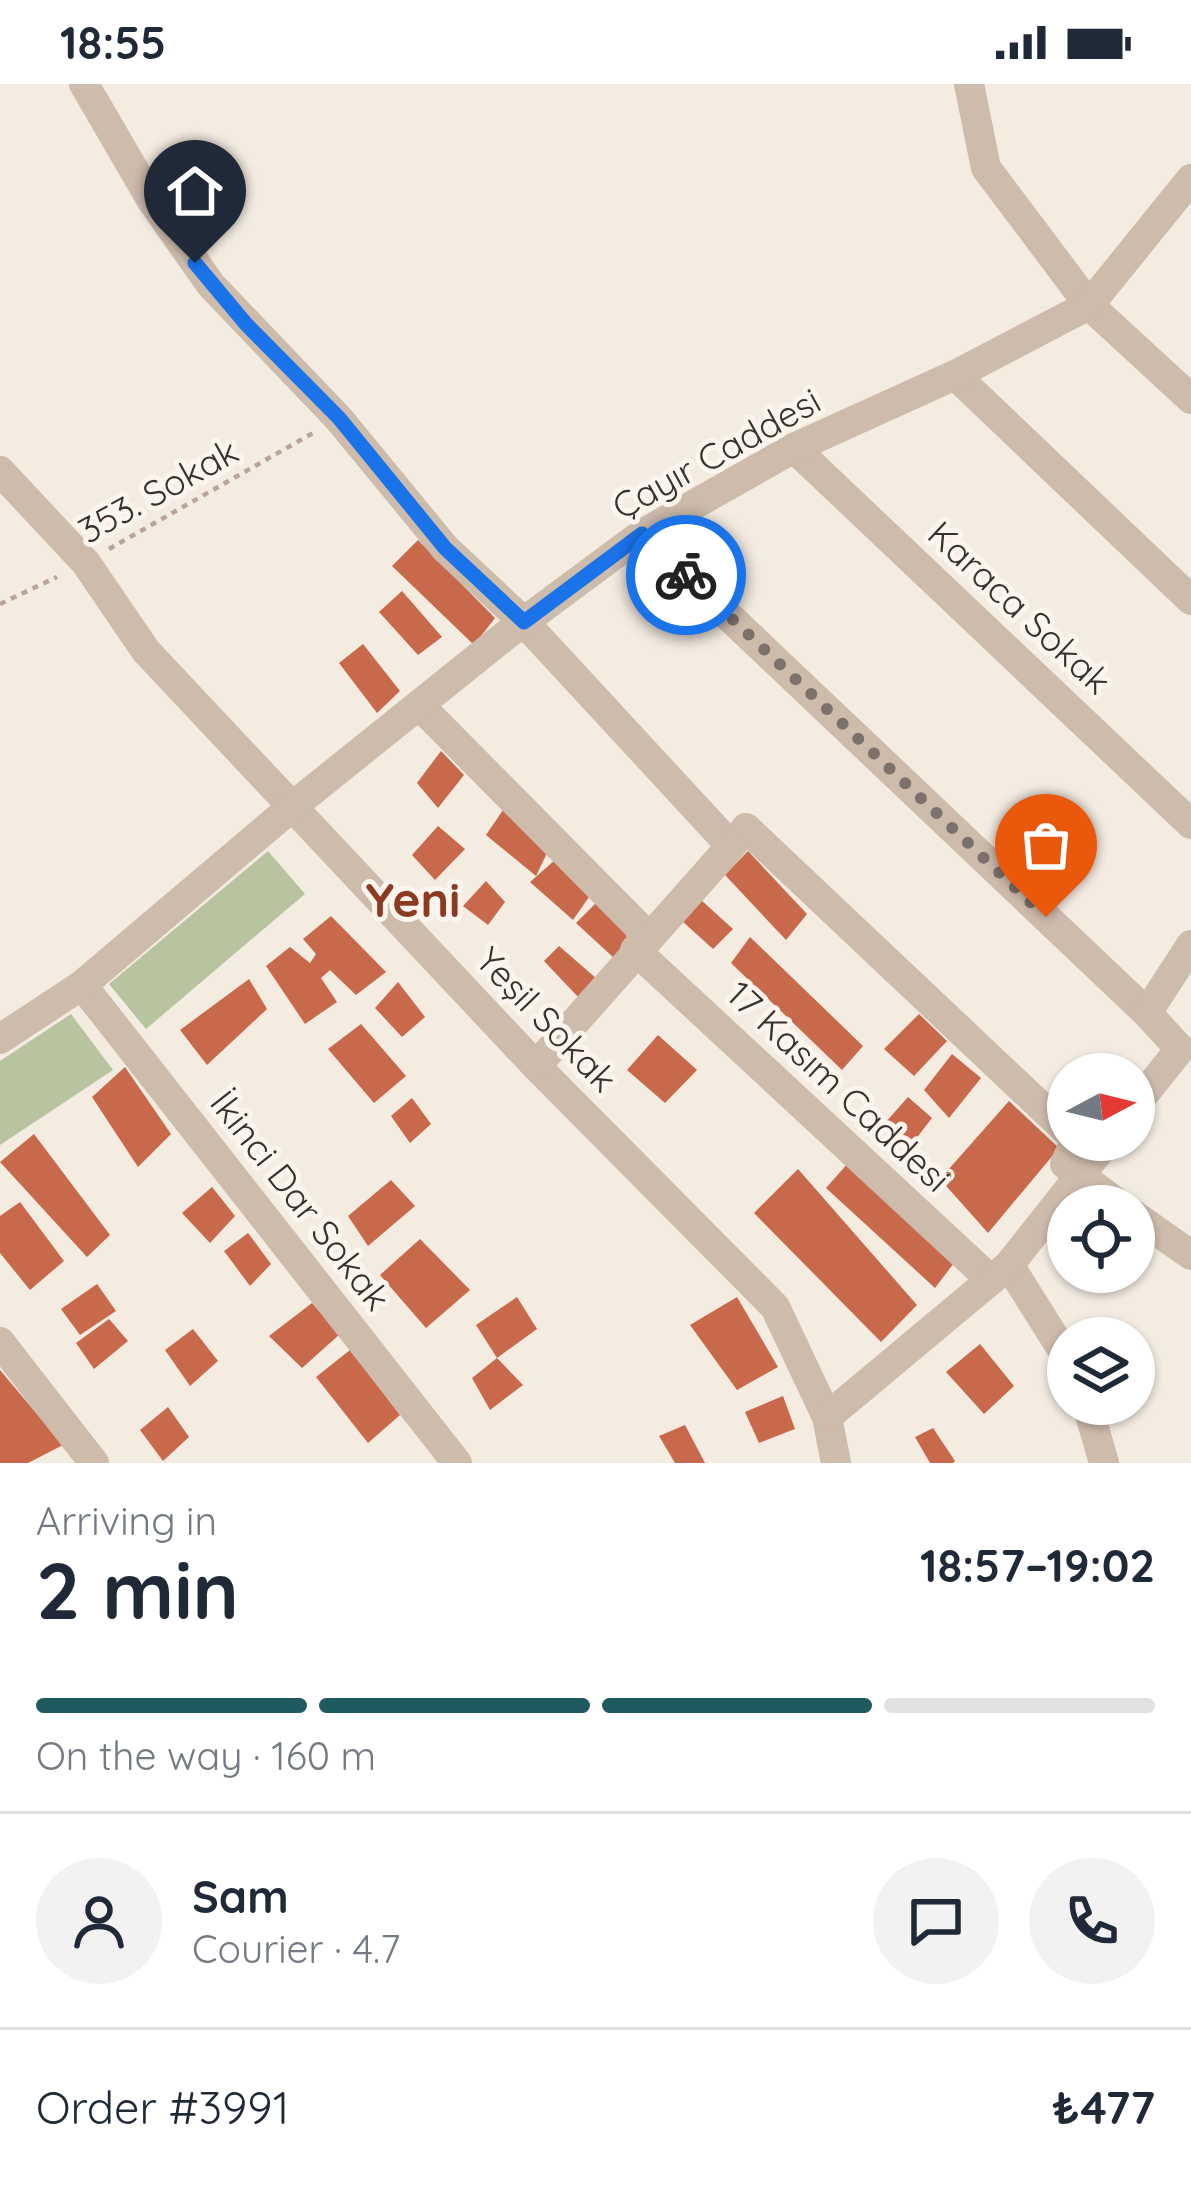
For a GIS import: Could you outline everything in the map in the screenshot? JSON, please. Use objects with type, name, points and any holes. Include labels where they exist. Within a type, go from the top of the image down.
[{"type":"street","points":[[84,84],[152,201],[211,285],[339,418],[445,548],[524,622],[730,846]]},
{"type":"street","points":[[969,84],[986,168],[1090,305],[1191,399]]},
{"type":"street","name":"Çayır Caddesi","points":[[0,1039],[82,986],[293,806],[642,534],[794,448],[955,375],[1090,305],[1191,179]]},
{"type":"street","points":[[955,375],[1191,600]]},
{"type":"street","name":"Karaca Sokak","points":[[794,448],[1191,824]]},
{"type":"street","name":"Yeşil Sokak","points":[[0,472],[86,562],[146,651],[536,1066],[776,1307],[826,1417],[836,1463]]},
{"type":"street","points":[[642,534],[1186,1053],[1155,1085]]},
{"type":"street","name":"17 Kasım Caddesi","points":[[420,706],[638,926],[640,945],[1000,1272],[1047,1332]]},
{"type":"street","points":[[536,1066],[746,827],[1047,1112]]},
{"type":"street","points":[[1147,1013],[1191,945]]},
{"type":"street","name":"İkinci Dar Sokak","points":[[82,986],[458,1463]]},
{"type":"street","points":[[1066,1161],[1091,1185]]},
{"type":"street","points":[[826,1417],[1000,1272],[1092,1161]]},
{"type":"street","points":[[1155,1230],[1191,1255]]},
{"type":"street","points":[[0,1342],[81,1459]]},
{"type":"street","points":[[1093,1425],[1103,1463]]},
{"type":"path","name":"353. Sokak","points":[[0,604],[86,562],[339,418]]},
{"type":"green space","points":[[268,851],[305,894],[146,1029],[109,984]]},
{"type":"green space","points":[[71,1014],[113,1070],[0,1145],[0,1061]]},
{"type":"building","points":[[418,540],[495,618],[474,645],[392,566]]},
{"type":"building","points":[[402,591],[442,637],[418,655],[379,612]]},
{"type":"building","points":[[363,644],[400,691],[377,713],[339,663]]},
{"type":"building","points":[[441,751],[464,775],[438,808],[417,783]]},
{"type":"building","points":[[503,810],[547,853],[536,876],[486,835]]},
{"type":"building","points":[[438,826],[465,849],[435,880],[412,855]]},
{"type":"building","points":[[748,851],[807,914],[786,940],[725,875]]},
{"type":"building","points":[[555,860],[589,897],[573,920],[530,882]]},
{"type":"building","points":[[486,881],[505,902],[488,925],[463,906]]},
{"type":"building","points":[[701,900],[733,929],[713,949],[682,921]]},
{"type":"building","points":[[597,902],[630,936],[614,958],[576,923]]},
{"type":"building","points":[[331,916],[386,972],[356,995],[330,970],[321,978],[337,1002],[305,1024],[266,966],[290,947],[310,963],[316,954],[303,939]]},
{"type":"building","points":[[750,937],[863,1046],[842,1070],[731,963]]},
{"type":"building","points":[[559,946],[597,979],[580,999],[544,961]]},
{"type":"building","points":[[249,979],[267,1009],[207,1065],[180,1030]]},
{"type":"building","points":[[398,982],[425,1017],[402,1037],[375,1008]]},
{"type":"building","points":[[919,1014],[947,1041],[914,1076],[884,1049]]},
{"type":"building","points":[[361,1024],[406,1076],[374,1103],[328,1049]]},
{"type":"building","points":[[658,1035],[697,1070],[665,1103],[627,1070]]},
{"type":"building","points":[[952,1054],[981,1078],[949,1118],[924,1090]]},
{"type":"building","points":[[125,1067],[171,1134],[138,1167],[92,1097]]},
{"type":"building","points":[[908,1097],[932,1118],[912,1144],[885,1123]]},
{"type":"building","points":[[412,1098],[431,1124],[410,1143],[391,1116]]},
{"type":"building","points":[[1009,1101],[1047,1137],[1048,1161],[988,1233],[940,1179]]},
{"type":"building","points":[[34,1134],[110,1235],[87,1257],[0,1162]]},
{"type":"building","points":[[850,1161],[957,1259],[935,1288],[826,1188]]},
{"type":"building","points":[[798,1169],[917,1305],[881,1342],[754,1213]]},
{"type":"building","points":[[391,1180],[415,1206],[368,1246],[348,1216]]},
{"type":"building","points":[[212,1187],[235,1216],[210,1243],[182,1213]]},
{"type":"building","points":[[20,1202],[64,1261],[30,1290],[0,1253],[0,1216]]},
{"type":"building","points":[[248,1233],[271,1264],[250,1286],[224,1251]]},
{"type":"building","points":[[420,1239],[470,1290],[426,1328],[380,1275]]},
{"type":"building","points":[[97,1284],[116,1311],[80,1335],[61,1309]]},
{"type":"building","points":[[517,1297],[537,1329],[497,1358],[476,1325]]},
{"type":"building","points":[[737,1297],[778,1367],[737,1390],[690,1325]]},
{"type":"building","points":[[312,1303],[340,1334],[302,1368],[269,1336]]},
{"type":"building","points":[[109,1319],[128,1341],[94,1369],[76,1343]]},
{"type":"building","points":[[193,1329],[218,1361],[190,1386],[165,1350]]},
{"type":"building","points":[[980,1344],[1014,1386],[984,1414],[946,1372]]},
{"type":"building","points":[[350,1350],[400,1415],[368,1443],[316,1377]]},
{"type":"building","points":[[497,1358],[523,1385],[490,1410],[472,1378]]},
{"type":"building","points":[[0,1370],[63,1445],[28,1463],[0,1463]]},
{"type":"building","points":[[783,1396],[795,1429],[759,1443],[745,1412]]},
{"type":"building","points":[[168,1407],[189,1437],[163,1461],[140,1430]]},
{"type":"building","points":[[685,1425],[705,1463],[675,1463],[659,1436]]},
{"type":"building","points":[[933,1428],[953,1463],[930,1463],[915,1437]]},
{"type":"way so far","points":[[686,575],[1046,917]]},
{"type":"district","name":"Yeni","points":[[413,899]]},
{"type":"route","points":[[195,263],[246,324],[339,418],[445,548],[524,622],[642,534],[686,575]]}]
